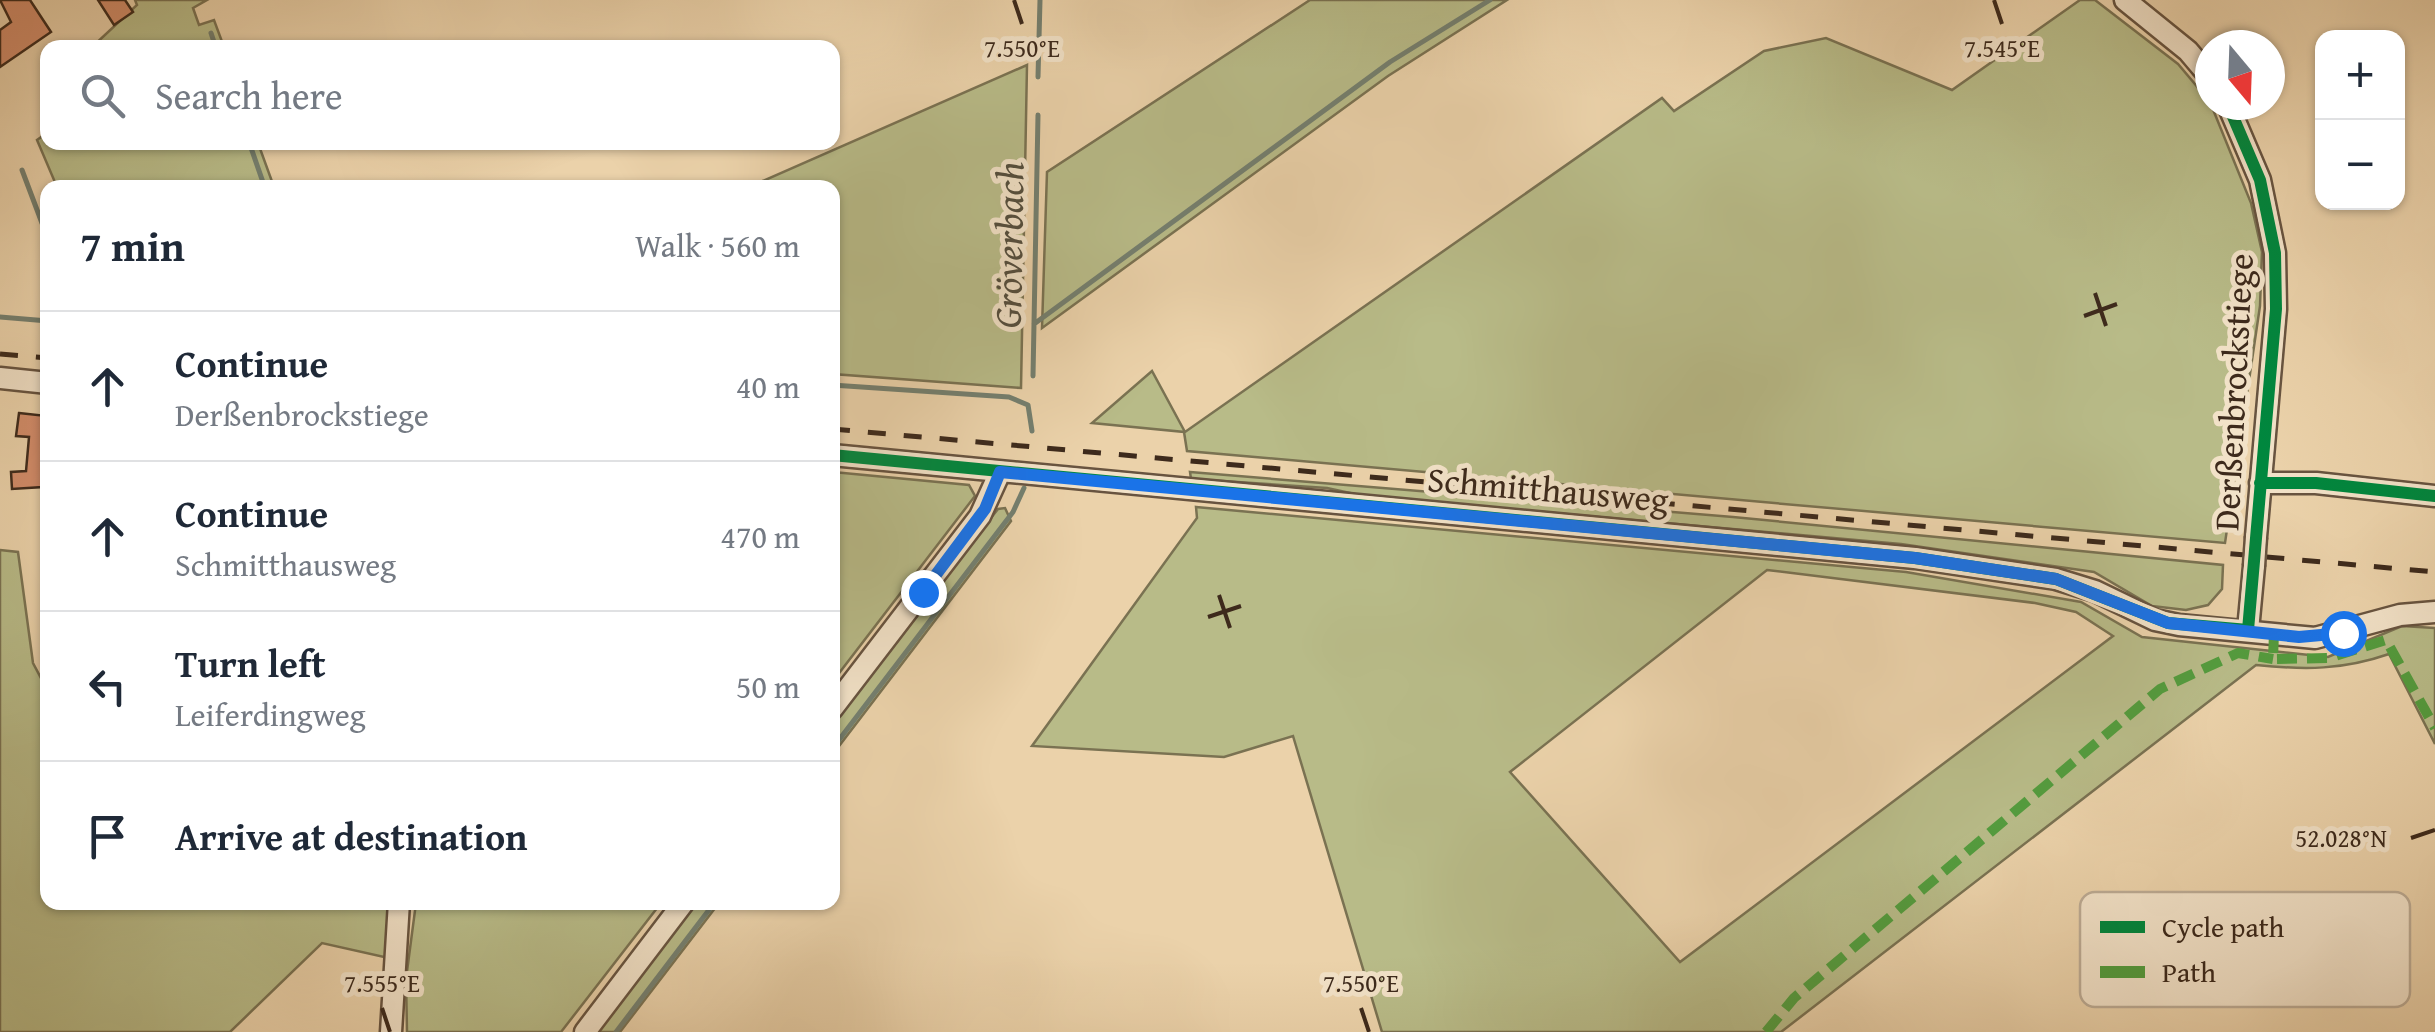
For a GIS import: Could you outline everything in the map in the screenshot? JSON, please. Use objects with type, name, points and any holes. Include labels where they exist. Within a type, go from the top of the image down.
[{"type":"street","points":[[2125,0],[2195,59]]},
{"type":"street","name":"Derßenbrockstiege","points":[[2234,120],[2260,180],[2275,253],[2276,309],[2248,630]]},
{"type":"street","points":[[0,378],[40,382]]},
{"type":"street","name":"Schmitthausweg","points":[[840,457],[1915,558],[2056,579],[2155,620],[2248,630]]},
{"type":"street","points":[[840,699],[980,516],[1000,472]]},
{"type":"street","points":[[2260,484],[2316,483],[2435,496]]},
{"type":"street","points":[[2248,630],[2328,637],[2400,614],[2435,612]]},
{"type":"street","points":[[391,1032],[399,910]]},
{"type":"street","points":[[585,1032],[678,910]]},
{"type":"green space","points":[[135,0],[207,0],[193,8],[199,25],[214,20],[221,40],[100,40],[137,5]]},
{"type":"green space","points":[[1310,0],[1507,0],[1388,76],[1042,328],[1047,172]]},
{"type":"green space","points":[[2080,0],[2095,0],[2178,64],[2195,84],[2195,120],[2217,120],[2251,203],[2262,252],[2260,306],[2225,543],[1187,451],[1184,432],[1092,423],[1152,371],[1185,432],[1662,98],[1674,111],[1764,51],[1826,38],[1952,90]]},
{"type":"green space","points":[[1027,65],[1021,388],[840,375],[840,180],[765,180]]},
{"type":"green space","points":[[41,150],[261,150],[271,180],[54,180]]},
{"type":"green space","points":[[1190,472],[1733,517],[2223,565],[2222,589],[2208,605],[2186,610],[2152,606],[2094,572],[1901,544],[1364,496],[1327,488],[1191,479]]},
{"type":"green space","points":[[840,473],[969,485],[975,496],[840,672]]},
{"type":"green space","points":[[1196,507],[1906,572],[2081,602],[2142,637],[2328,657],[2402,626],[2435,628],[2435,744],[2389,654],[2324,667],[2256,665],[1781,1032],[1382,1032],[1293,736],[1224,757],[1032,746],[1197,518]],"holes":[[[1767,570],[2035,603],[2076,612],[2113,636],[1680,962],[1510,772]]]},
{"type":"green space","points":[[1005,508],[1011,521],[840,745],[840,711],[998,509]]},
{"type":"green space","points":[[0,550],[18,552],[33,663],[40,676],[40,910],[398,910],[393,959],[322,943],[230,1032],[0,1032]]},
{"type":"green space","points":[[415,910],[656,910],[561,1032],[407,1032],[406,979]]},
{"type":"green space","points":[[689,910],[714,910],[620,1032],[596,1032]]},
{"type":"building","points":[[0,0],[30,0],[51,32],[0,67],[0,30],[11,22]]},
{"type":"building","points":[[98,0],[125,0],[133,12],[114,25]]},
{"type":"building","points":[[19,413],[40,415],[40,487],[12,489],[11,472],[26,471],[29,437],[16,436]]},
{"type":"waterway","name":"Gröverbach","points":[[1038,77],[1040,0]]},
{"type":"waterway","points":[[1034,324],[1390,62],[1490,0]]},
{"type":"waterway","name":"Gröverbach","points":[[211,33],[213,40]]},
{"type":"waterway","name":"Gröverbach","points":[[1033,376],[1038,115]]},
{"type":"waterway","name":"Gröverbach","points":[[252,150],[262,180]]},
{"type":"waterway","points":[[22,170],[40,218]]},
{"type":"waterway","points":[[0,317],[40,320]]},
{"type":"waterway","name":"Gröverbach","points":[[840,386],[1009,397],[1028,405],[1032,431]]},
{"type":"waterway","name":"Gröverbach","points":[[840,739],[1013,512],[1024,488]]},
{"type":"waterway","name":"Gröverbach","points":[[616,1032],[709,910]]},
{"type":"railway","points":[[0,354],[40,357]]},
{"type":"railway","points":[[840,430],[2435,572]]},
{"type":"marked path","points":[[2274,633],[2273,659],[2329,658],[2386,640],[2435,728]]},
{"type":"marked path","points":[[1766,1032],[1794,998],[2160,689],[2238,653],[2273,659]]},
{"type":"cycle path","points":[[840,456],[1915,558],[2056,579],[2168,623],[2248,630],[2276,309],[2275,253],[2260,180],[2234,120]]},
{"type":"cycle path","points":[[2260,483],[2316,483],[2435,496]]},
{"type":"route","points":[[923,592],[985,509],[1000,472],[1915,558],[2056,579],[2168,623],[2315,638],[2343,633]]}]
